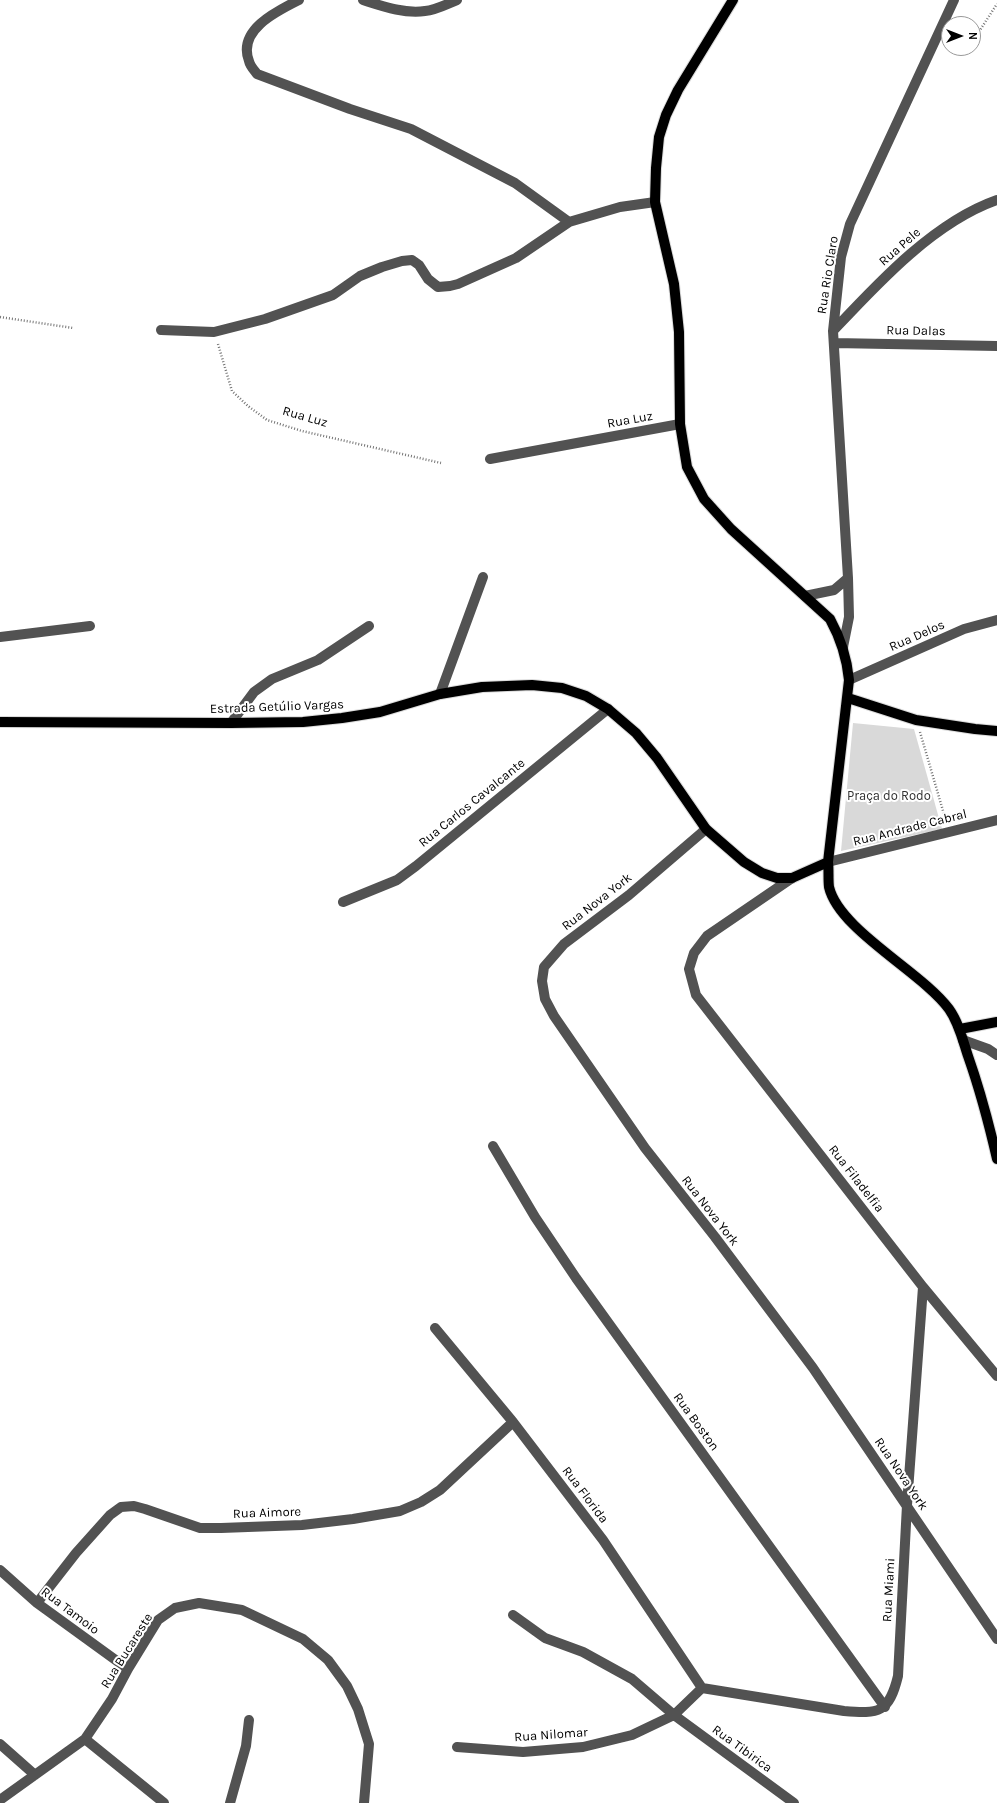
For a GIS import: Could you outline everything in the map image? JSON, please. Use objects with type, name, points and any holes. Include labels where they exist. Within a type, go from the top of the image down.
[{"type":"main road","points":[[733,0],[678,90],[666,114],[659,137],[655,202],[674,284],[679,332],[680,424],[686,467],[704,499],[731,529],[830,619],[843,647],[849,680],[848,698],[828,862],[829,887],[837,904],[860,931],[930,989],[949,1009],[960,1029],[985,1107],[997,1159]]},
{"type":"main road","name":"Estrada Getúlio Vargas","points":[[0,722],[303,722],[380,712],[440,694],[482,686],[532,685],[562,688],[586,696],[608,708],[636,733],[657,758],[706,829],[744,862],[762,873],[778,878],[792,878],[828,862]]},
{"type":"main road","points":[[848,698],[916,720],[997,731]]},
{"type":"main road","points":[[960,1029],[997,1022]]},
{"type":"street","points":[[299,0],[268,18],[251,34],[246,46],[249,61],[257,74],[350,109],[412,129],[515,183],[569,222]]},
{"type":"street","points":[[363,0],[388,8],[409,11],[424,11],[457,0]]},
{"type":"street","name":"Rua Rio Claro","points":[[843,647],[849,618],[848,578],[833,331],[841,257],[850,224],[954,0]]},
{"type":"street","name":"Rua Pele","points":[[833,331],[879,282],[935,234],[981,206],[997,200]]},
{"type":"street","points":[[161,330],[214,332],[265,319],[333,296],[360,276],[402,261],[412,260],[420,265],[428,279],[438,287],[458,284],[516,258],[569,222],[620,206],[655,202]]},
{"type":"street","name":"Rua Dalas","points":[[834,343],[997,346]]},
{"type":"street","name":"Rua Luz","points":[[490,459],[680,424]]},
{"type":"street","points":[[440,694],[483,577]]},
{"type":"street","points":[[805,596],[834,590],[848,578]]},
{"type":"street","name":"Rua Delos","points":[[849,680],[964,629],[997,620]]},
{"type":"street","points":[[0,637],[90,626]]},
{"type":"street","points":[[231,723],[254,692],[272,679],[318,660],[368,626]]},
{"type":"street","name":"Rua Carlos Cavalcante","points":[[342,902],[397,880],[608,708]]},
{"type":"street","name":"Rua Andrade Cabral","points":[[828,862],[997,820]]},
{"type":"street","name":"Rua Nova York","points":[[706,829],[629,895],[564,944],[544,967],[542,981],[545,999],[554,1016],[645,1148],[714,1236],[813,1368],[997,1639]]},
{"type":"street","name":"Rua Filadelfia","points":[[792,878],[706,936],[694,953],[688,969],[696,995],[923,1288],[997,1376]]},
{"type":"street","points":[[963,1040],[988,1049],[997,1055]]},
{"type":"street","name":"Rua Boston","points":[[493,1146],[535,1217],[576,1278],[885,1707]]},
{"type":"street","name":"Rua Miami","points":[[885,1707],[894,1693],[898,1676],[907,1506],[923,1288]]},
{"type":"street","name":"Rua Florida","points":[[435,1328],[513,1422],[603,1540],[702,1688]]},
{"type":"street","name":"Rua Aimore","points":[[37,1603],[76,1553],[110,1515],[121,1507],[134,1506],[200,1528],[302,1525],[353,1519],[400,1511],[422,1502],[440,1490],[513,1422]]},
{"type":"street","name":"Rua Tamoio","points":[[0,1570],[37,1603],[128,1670]]},
{"type":"street","name":"Rua Bucareste","points":[[0,1800],[85,1738],[112,1699],[158,1620],[175,1608],[199,1603],[242,1610],[303,1639],[328,1660],[347,1686],[358,1709],[369,1744],[364,1803]]},
{"type":"street","name":"Rua Tibirica","points":[[513,1615],[545,1638],[583,1652],[632,1679],[674,1715],[794,1803]]},
{"type":"street","points":[[702,1688],[844,1711],[868,1713],[885,1707]]},
{"type":"street","name":"Rua Nilomar","points":[[458,1747],[523,1752],[583,1747],[632,1735],[674,1715],[702,1688]]},
{"type":"street","points":[[230,1803],[246,1746],[249,1720]]},
{"type":"street","points":[[85,1738],[164,1803]]},
{"type":"street","points":[[0,1744],[35,1775]]},
{"type":"path","points":[[981,28],[997,4]]},
{"type":"path","points":[[0,317],[74,328]]},
{"type":"path","name":"Rua Luz","points":[[214,332],[232,391],[248,406],[267,420],[302,431],[442,463]]},
{"type":"path","points":[[916,720],[949,832]]},
{"type":"green space","name":"Praça do Rodo","points":[[853,723],[914,729],[942,829],[841,851]]}]
